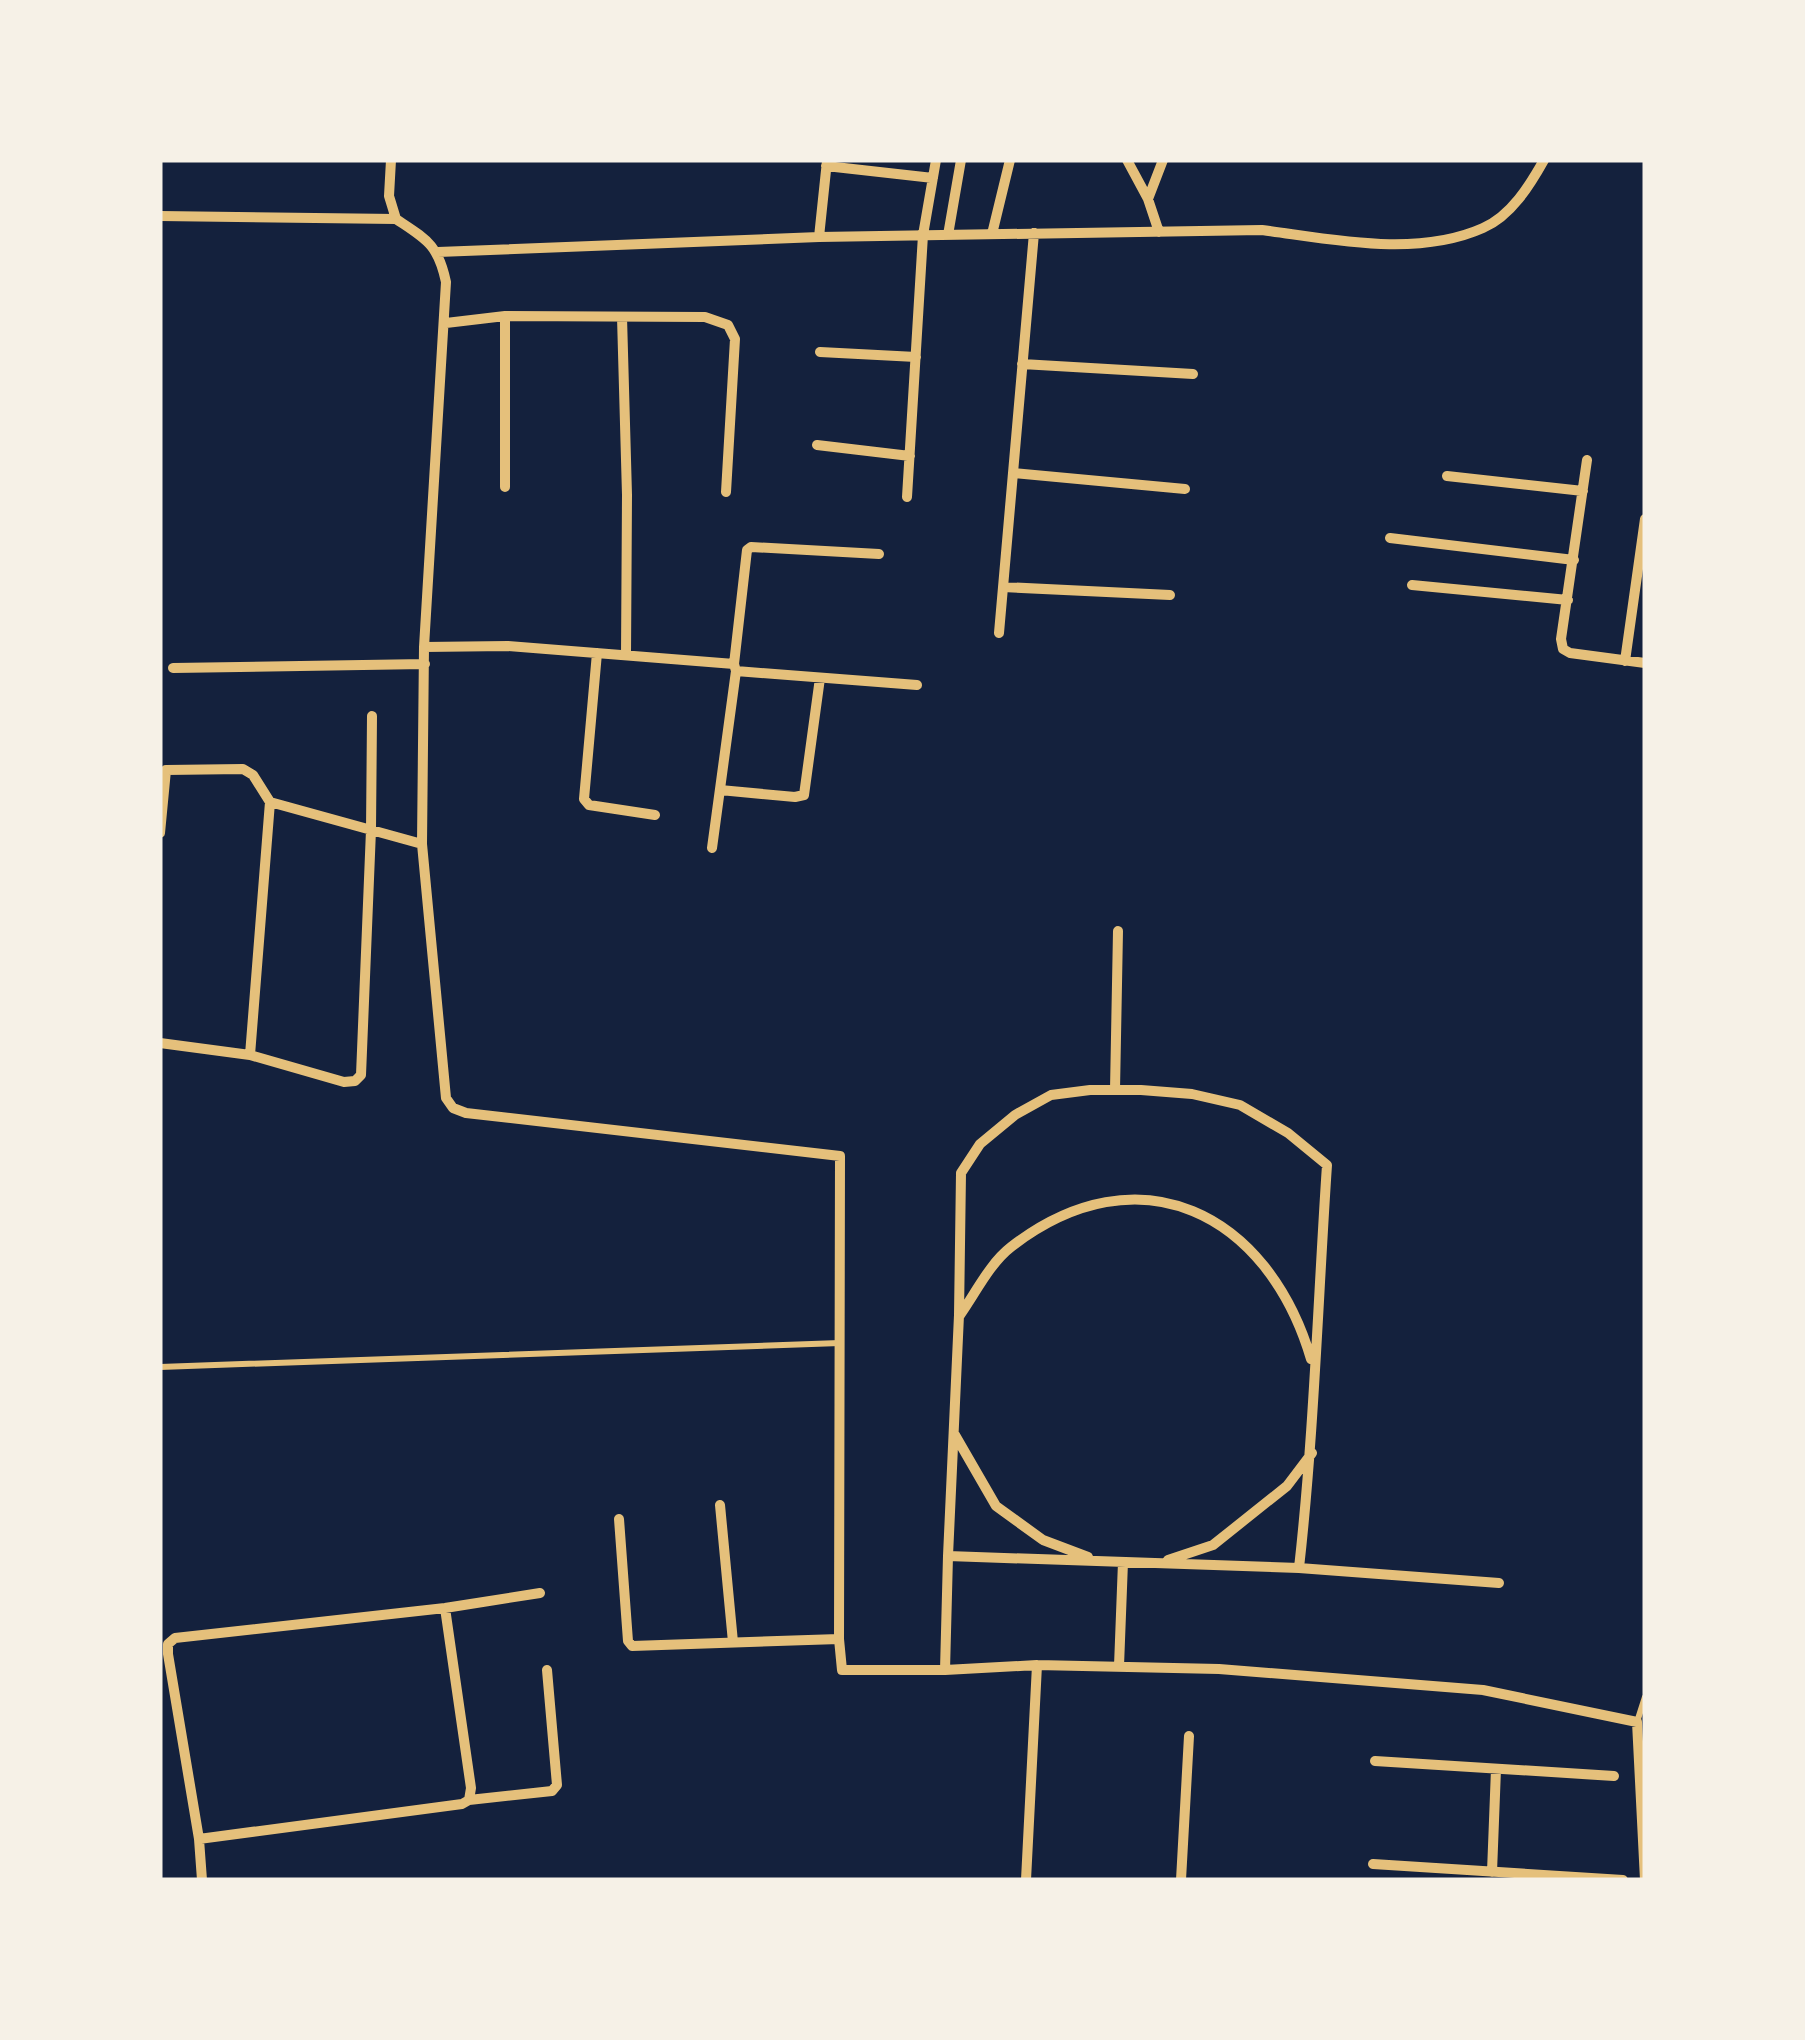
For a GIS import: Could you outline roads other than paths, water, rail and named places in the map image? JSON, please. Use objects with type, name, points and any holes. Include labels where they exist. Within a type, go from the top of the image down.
[{"type":"street","points":[[391,160],[389,196],[396,219]]},
{"type":"street","points":[[906,497],[923,235],[936,160]]},
{"type":"street","points":[[948,235],[961,160]]},
{"type":"street","points":[[992,234],[1010,160]]},
{"type":"street","points":[[1127,160],[1148,198],[1160,232]]},
{"type":"street","points":[[1148,198],[1164,160]]},
{"type":"street","points":[[438,252],[818,236],[1262,230],[1328,239],[1418,244],[1484,228],[1504,214],[1529,187],[1544,160]]},
{"type":"street","points":[[818,236],[827,163],[933,178]]},
{"type":"street","points":[[160,216],[396,219],[424,236],[438,252],[446,282],[446,323],[424,647],[422,844],[446,1098],[453,1108],[466,1113],[840,1156],[842,1670],[1037,1665],[1219,1668],[1483,1690],[1637,1722],[1645,1880]]},
{"type":"street","points":[[998,633],[1034,234]]},
{"type":"street","points":[[446,323],[504,316],[705,317],[728,326],[735,339],[726,492]]},
{"type":"street","points":[[504,316],[505,487]]},
{"type":"street","points":[[622,317],[626,655]]},
{"type":"street","points":[[820,352],[916,357]]},
{"type":"street","points":[[1022,364],[1193,374]]},
{"type":"street","points":[[817,445],[910,456]]},
{"type":"street","points":[[1588,460],[1561,639],[1563,649],[1645,663]]},
{"type":"street","points":[[1013,473],[1185,488]]},
{"type":"street","points":[[1447,476],[1583,491]]},
{"type":"street","points":[[1625,661],[1645,519]]},
{"type":"street","points":[[1390,538],[1574,560]]},
{"type":"street","points":[[712,848],[747,550],[750,546],[879,554]]},
{"type":"street","points":[[1412,584],[1568,600]]},
{"type":"street","points":[[1003,587],[1170,596]]},
{"type":"street","points":[[424,647],[508,646],[626,655],[917,685]]},
{"type":"street","points":[[597,653],[584,799],[589,805],[655,815]]},
{"type":"street","points":[[173,668],[424,664]]},
{"type":"street","points":[[720,790],[795,797],[804,794],[820,678]]},
{"type":"street","points":[[160,1043],[250,1055],[344,1082],[356,1081],[361,1075],[372,716]]},
{"type":"street","points":[[160,833],[166,770],[249,770],[270,802],[250,1055]]},
{"type":"street","points":[[270,802],[422,844]]},
{"type":"street","points":[[1115,1090],[1118,931]]},
{"type":"street","points":[[945,1670],[961,1174],[980,1144],[1015,1115],[1051,1095],[1115,1090],[1192,1094],[1240,1105],[1288,1133],[1327,1165],[1312,1452],[1299,1568]]},
{"type":"street","points":[[959,1316],[1007,1250],[1060,1215],[1119,1199],[1186,1206],[1241,1238],[1275,1278],[1300,1320],[1314,1369]]},
{"type":"street","points":[[954,1434],[996,1506],[1043,1540],[1098,1561]]},
{"type":"street","points":[[1158,1563],[1213,1545],[1287,1486],[1312,1452]]},
{"type":"street","points":[[720,1505],[733,1642]]},
{"type":"street","points":[[619,1519],[628,1641],[632,1646],[839,1638]]},
{"type":"street","points":[[948,1556],[1299,1568],[1499,1582]]},
{"type":"street","points":[[1119,1666],[1123,1562]]},
{"type":"street","points":[[202,1880],[199,1838],[168,1644],[175,1638],[445,1608],[540,1593]]},
{"type":"street","points":[[445,1608],[472,1788],[469,1800]]},
{"type":"street","points":[[1026,1880],[1037,1665]]},
{"type":"street","points":[[199,1838],[552,1791],[557,1785],[548,1670]]},
{"type":"street","points":[[1181,1880],[1189,1736]]},
{"type":"street","points":[[1375,1760],[1614,1776]]},
{"type":"street","points":[[1492,1872],[1496,1769]]},
{"type":"street","points":[[1374,1864],[1454,1875],[1492,1872],[1623,1880]]},
{"type":"lane","points":[[160,1368],[841,1343]]},
{"type":"lane","points":[[1637,1722],[1645,1696]]}]
